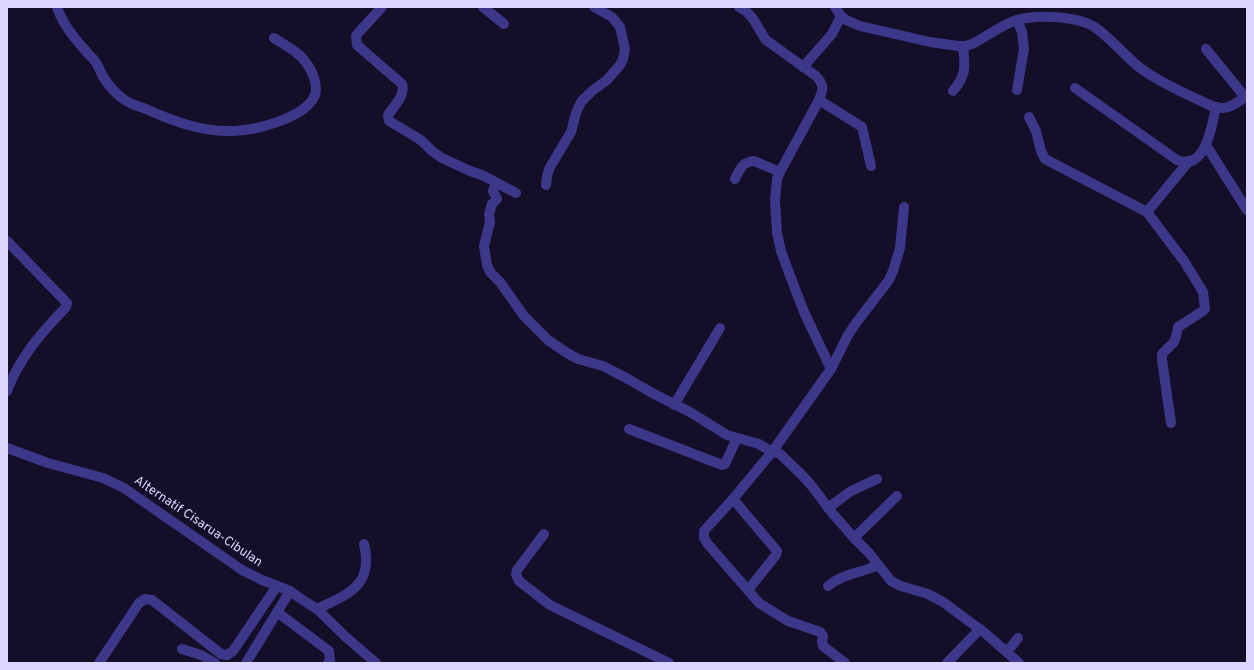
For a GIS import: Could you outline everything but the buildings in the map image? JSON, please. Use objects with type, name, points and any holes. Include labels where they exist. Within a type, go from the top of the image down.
[{"type":"street","points":[[57,7],[61,18],[68,29],[95,61],[102,74],[121,98],[131,104],[176,122],[216,131],[240,131],[270,125],[294,115],[315,96],[315,82],[307,64],[299,55],[274,38]]},
{"type":"street","points":[[382,7],[359,32],[356,41],[357,45],[402,84],[404,89],[388,115],[390,121],[416,136],[442,158],[482,175],[516,193]]},
{"type":"street","points":[[483,7],[504,24]]},
{"type":"street","points":[[546,185],[549,169],[571,132],[576,113],[581,102],[592,91],[607,80],[624,59],[625,49],[620,27],[612,17],[594,7]]},
{"type":"street","points":[[739,7],[748,12],[754,18],[760,32],[766,40],[816,76],[821,82],[823,88],[819,100],[779,175],[775,200],[777,233],[781,251],[795,290],[831,369]]},
{"type":"street","points":[[803,67],[832,34],[838,11]]},
{"type":"street","points":[[838,11],[846,20],[860,26],[930,42],[963,46],[983,39],[1017,20],[1041,17],[1082,22],[1092,26],[1150,74],[1186,94],[1216,107],[1222,109],[1230,107],[1246,96],[1206,50]]},
{"type":"street","points":[[1017,20],[1022,32],[1024,49],[1017,90]]},
{"type":"street","points":[[953,91],[959,84],[963,75],[965,64],[963,46]]},
{"type":"street","points":[[1075,88],[1177,160],[1183,162],[1195,160],[1206,145],[1216,107]]},
{"type":"street","points":[[819,100],[862,127],[871,166]]},
{"type":"street","points":[[1029,117],[1036,131],[1041,151],[1045,159],[1147,212],[1184,261],[1203,292],[1206,304],[1205,309],[1178,328],[1174,342],[1162,354],[1171,423]]},
{"type":"street","points":[[1206,145],[1247,210]]},
{"type":"street","points":[[735,179],[743,164],[754,161],[779,175]]},
{"type":"street","points":[[1147,212],[1189,161]]},
{"type":"street","points":[[496,183],[492,190],[497,199],[490,209],[490,222],[484,246],[487,265],[490,272],[500,282],[524,316],[548,340],[578,359],[603,366],[695,415],[727,434],[759,444],[772,452],[779,453],[799,472],[828,508],[869,553],[886,576],[896,584],[928,594],[954,609],[980,629],[1019,663]]},
{"type":"street","points":[[845,663],[823,646],[823,636],[820,632],[783,618],[759,603],[704,538],[704,531],[772,452],[831,369],[848,335],[856,323],[884,287],[893,271],[900,248],[904,207]]},
{"type":"street","points":[[7,241],[67,303],[66,307],[45,329],[19,365],[7,391]]},
{"type":"street","points":[[674,404],[720,328]]},
{"type":"street","points":[[629,429],[722,465],[728,460],[737,438]]},
{"type":"street","name":"Alternatif Cisarua-Cibulan","points":[[7,448],[48,463],[112,481],[249,575],[290,591],[317,609],[376,663]]},
{"type":"street","points":[[828,508],[851,491],[877,479]]},
{"type":"street","points":[[854,538],[898,496]]},
{"type":"street","points":[[733,499],[777,551],[776,555],[748,590]]},
{"type":"street","points":[[544,534],[517,570],[516,574],[519,581],[550,605],[669,663]]},
{"type":"street","points":[[317,609],[348,594],[359,584],[365,571],[366,554],[364,544]]},
{"type":"street","points":[[828,586],[835,580],[844,576],[855,574],[878,565]]},
{"type":"street","points":[[99,663],[138,603],[145,599],[152,600],[220,654],[228,655],[233,651],[277,586]]},
{"type":"street","points":[[246,663],[290,591]]},
{"type":"street","points":[[277,612],[329,651],[330,660],[328,663]]},
{"type":"street","points":[[946,663],[980,629]]},
{"type":"street","points":[[1007,652],[1018,638]]},
{"type":"street","points":[[182,650],[198,659],[215,663]]}]
